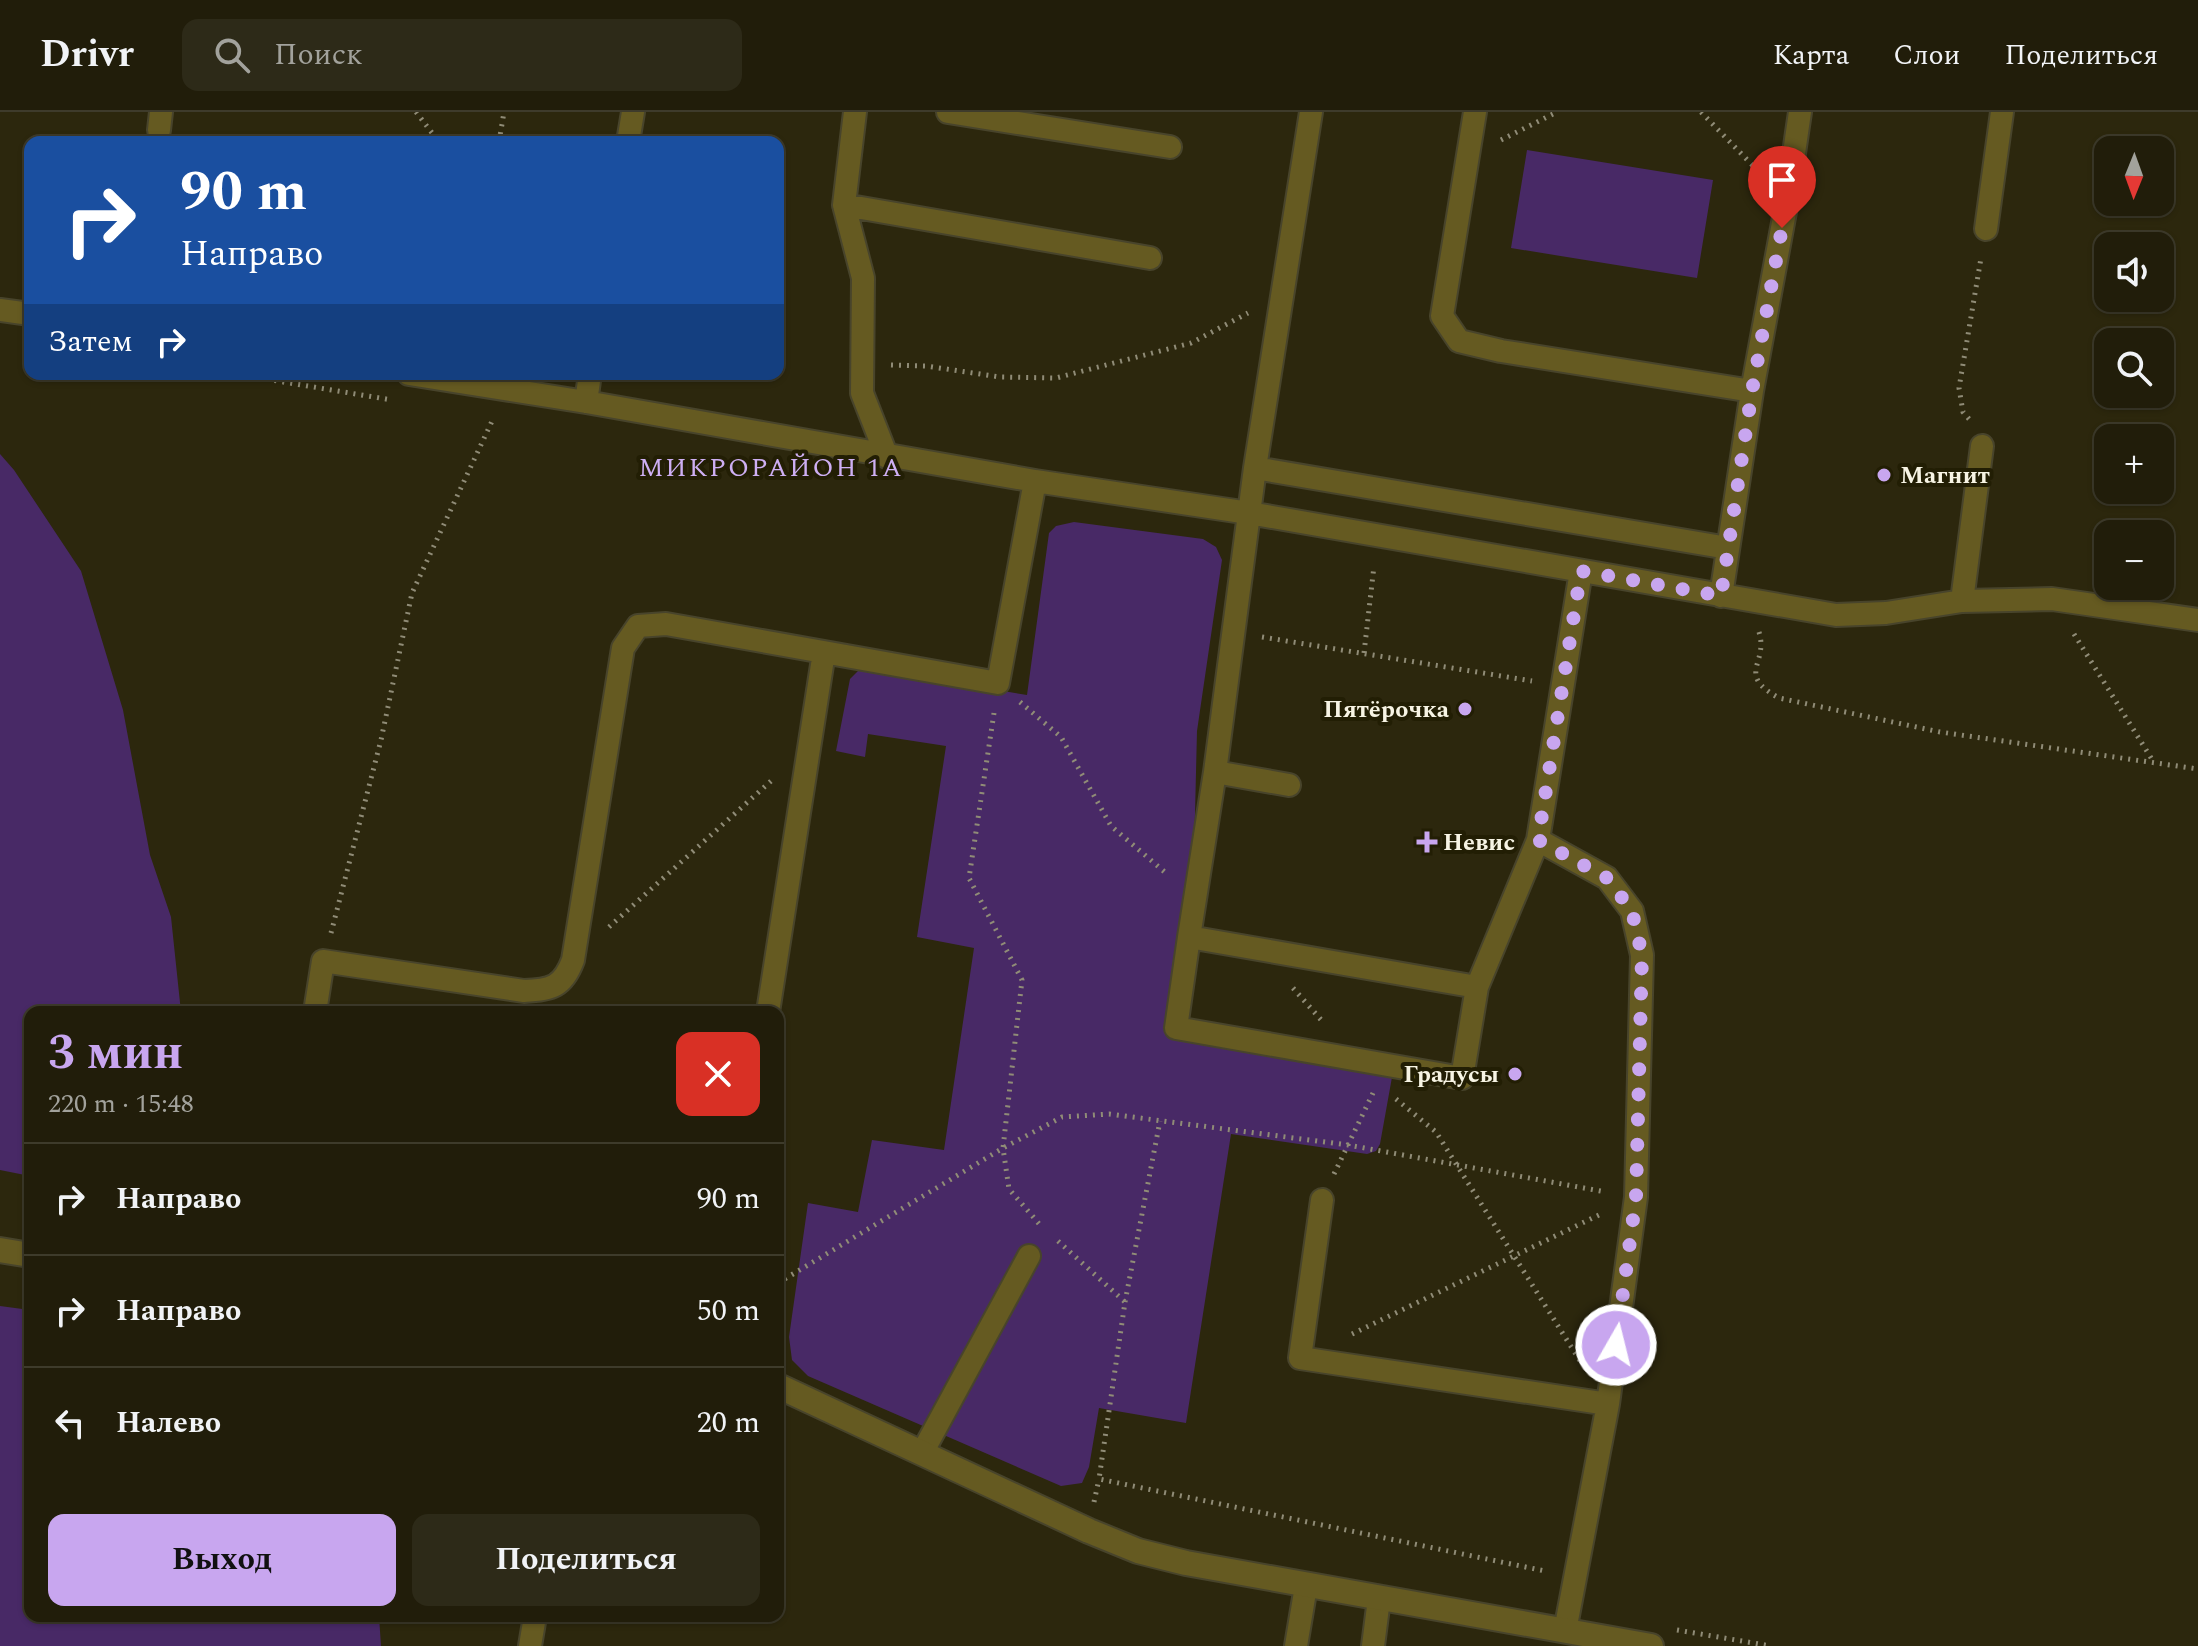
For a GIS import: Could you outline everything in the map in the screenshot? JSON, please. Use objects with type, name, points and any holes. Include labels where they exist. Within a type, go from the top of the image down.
[{"type":"street","points":[[0,1250],[24,1254]]},
{"type":"street","points":[[784,1389],[1138,1551],[1306,1586],[1651,1646]]},
{"type":"lane","points":[[629,136],[633,112]]},
{"type":"lane","points":[[855,112],[844,205],[863,278],[862,393],[887,457]]},
{"type":"lane","points":[[948,112],[1170,147]]},
{"type":"lane","points":[[1311,112],[1255,468],[1215,772],[1176,1028],[1462,1078],[1477,987],[1538,840],[1581,571]]},
{"type":"lane","points":[[1475,112],[1442,316],[1459,341],[1532,356],[1752,391]]},
{"type":"lane","points":[[1721,596],[1752,391],[1800,112]]},
{"type":"lane","points":[[1986,229],[2002,112]]},
{"type":"lane","points":[[844,205],[1150,258]]},
{"type":"lane","points":[[0,310],[24,313]]},
{"type":"lane","points":[[446,380],[887,457],[1249,513],[1836,615],[1886,613],[1962,601],[2052,599],[2198,620]]},
{"type":"lane","points":[[586,402],[589,380]]},
{"type":"lane","points":[[1962,601],[1982,446]]},
{"type":"lane","points":[[1255,468],[1728,548]]},
{"type":"lane","points":[[316,1006],[323,961],[524,991],[548,990],[567,975],[573,960],[623,648],[638,626],[666,624],[998,683],[1035,481]]},
{"type":"lane","points":[[769,1006],[824,652]]},
{"type":"lane","points":[[1215,772],[1289,785]]},
{"type":"lane","points":[[1538,840],[1607,878],[1632,911],[1642,955],[1636,1197],[1608,1404],[1565,1631]]},
{"type":"lane","points":[[1189,937],[1477,987]]},
{"type":"lane","points":[[1322,1200],[1300,1358],[1608,1404]]},
{"type":"lane","points":[[922,1453],[1029,1256]]},
{"type":"lane","points":[[1296,1646],[1306,1586]]},
{"type":"lane","points":[[1373,1646],[1379,1599]]},
{"type":"lane","points":[[530,1646],[534,1622]]},
{"type":"path","points":[[416,112],[434,136]]},
{"type":"path","points":[[500,136],[504,112]]},
{"type":"path","points":[[1468,157],[1557,112]]},
{"type":"path","points":[[1701,112],[1787,201]]},
{"type":"path","points":[[1982,446],[1982,435],[1963,412],[1959,388],[1986,229]]},
{"type":"path","points":[[863,364],[926,366],[1000,377],[1056,378],[1191,343],[1281,296]]},
{"type":"path","points":[[323,961],[381,740],[412,593],[465,475],[508,390]]},
{"type":"path","points":[[1364,653],[1375,561]]},
{"type":"path","points":[[2052,599],[2153,762]]},
{"type":"path","points":[[1233,632],[1561,686]]},
{"type":"path","points":[[998,683],[969,878],[1022,980],[1003,1148],[1009,1189],[1041,1226],[1125,1302]]},
{"type":"path","points":[[573,960],[807,748]]},
{"type":"path","points":[[1322,1200],[1378,1084]]},
{"type":"path","points":[[784,1279],[1003,1148],[1062,1117],[1109,1114],[1348,1145],[1636,1197]]},
{"type":"path","points":[[1160,1121],[1125,1302],[1099,1479],[1574,1577]]},
{"type":"path","points":[[1300,1358],[1636,1197]]},
{"type":"shaded area","points":[[1527,150],[1713,180],[1697,278],[1511,248]]},
{"type":"shaded area","points":[[0,454],[14,470],[81,571],[123,710],[150,855],[171,917],[180,1006],[24,1006],[24,1175],[0,1170]]},
{"type":"shaded area","points":[[1074,522],[1203,539],[1216,547],[1222,560],[1197,731],[1194,855],[1176,1027],[1394,1066],[1380,1144],[1376,1151],[1367,1154],[1231,1134],[1186,1423],[1099,1408],[1089,1467],[1082,1483],[1061,1486],[808,1376],[792,1360],[789,1337],[808,1203],[858,1212],[872,1140],[944,1150],[974,948],[917,937],[946,746],[868,734],[865,757],[836,751],[850,679],[858,671],[873,669],[1027,695],[1049,533],[1056,526]]},
{"type":"shaded area","points":[[0,1306],[24,1309],[24,1622],[379,1622],[381,1646],[0,1646]]},
{"type":"place","name":"Магнит","points":[[1884,475]]},
{"type":"place","name":"Пятёрочка","points":[[1465,709]]},
{"type":"place","name":"Невис","points":[[1427,842]]},
{"type":"place","name":"Градусы","points":[[1515,1074]]},
{"type":"district","name":"МИКРОРАЙОН 1А","points":[[771,467]]},
{"type":"route","points":[[1616,1345],[1636,1197],[1642,955],[1632,911],[1607,878],[1538,840],[1581,571],[1721,596],[1752,391],[1782,228]]}]
